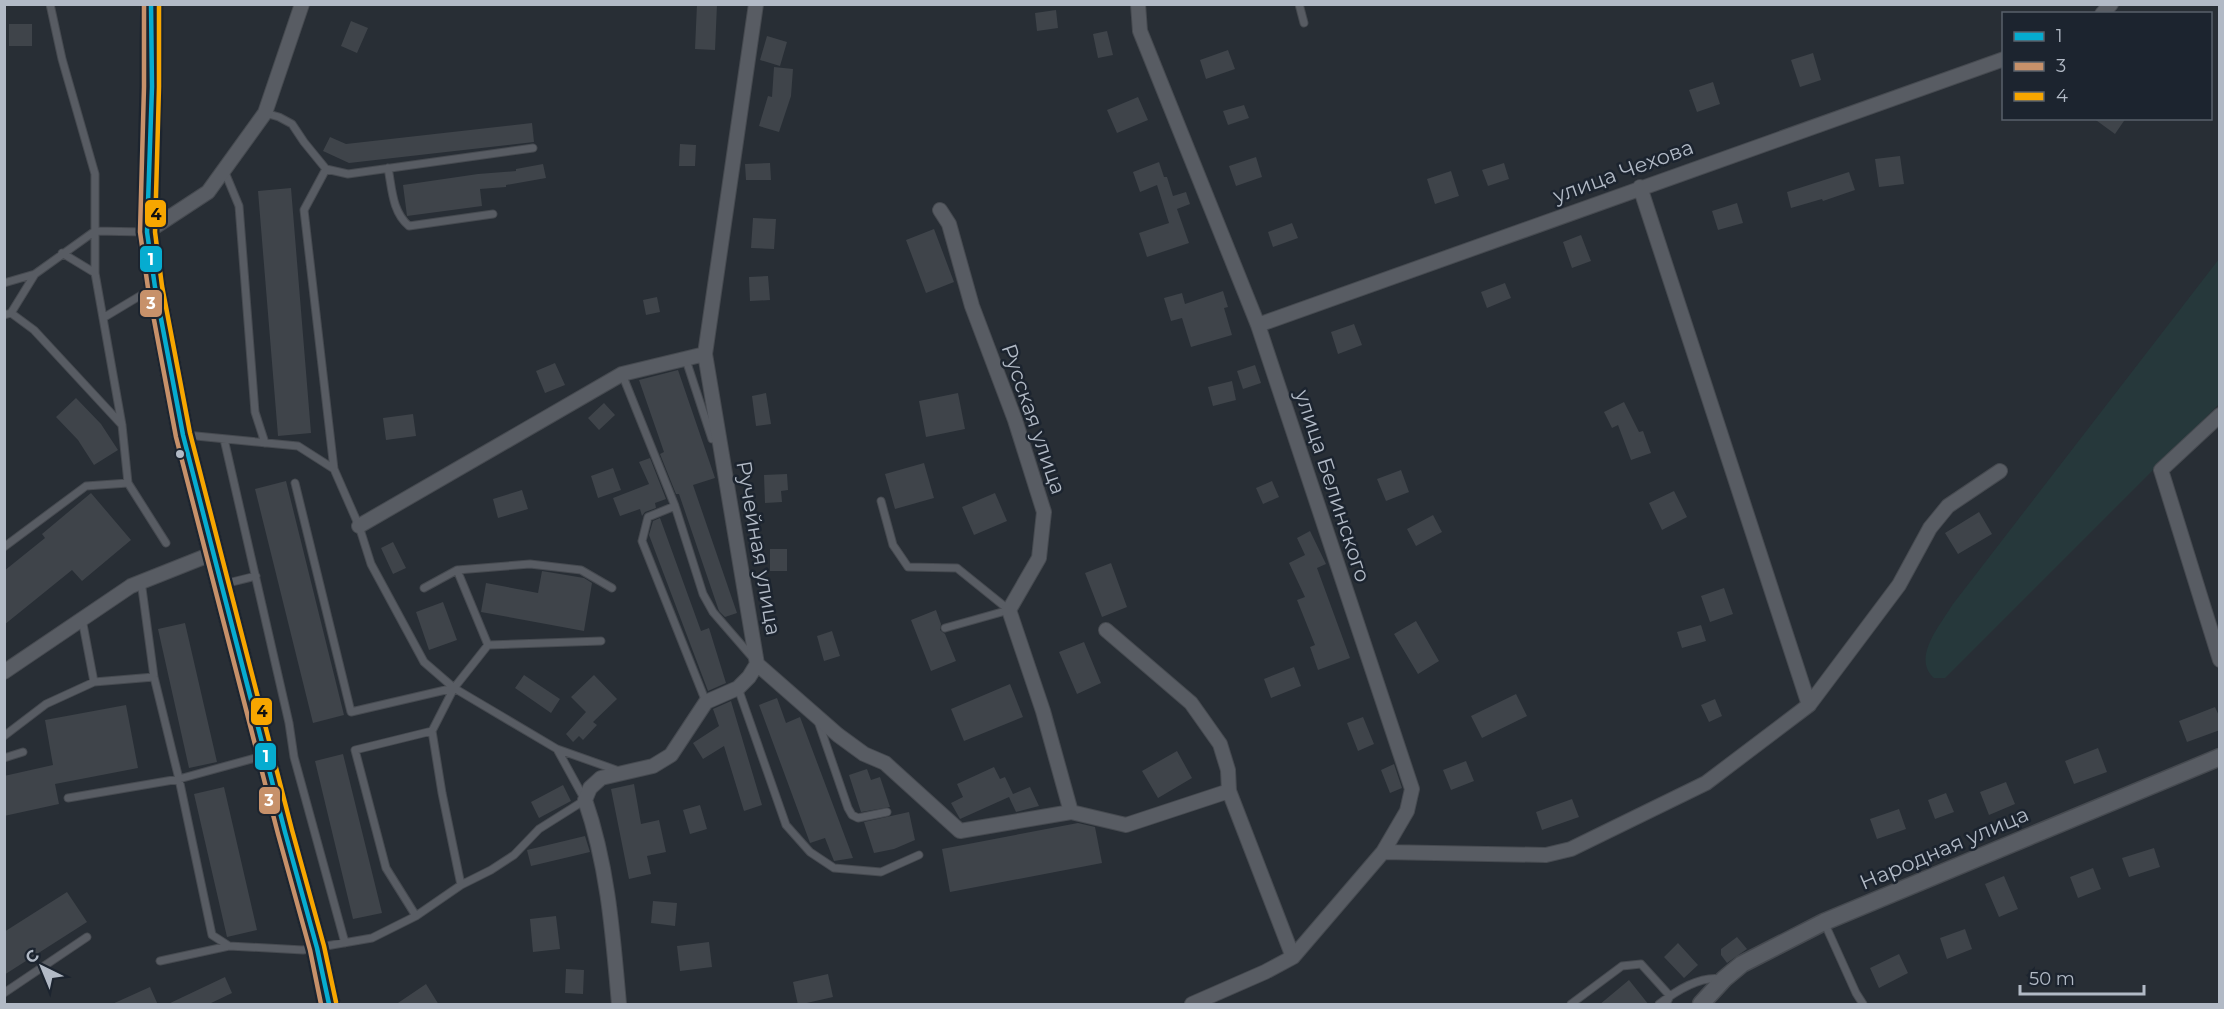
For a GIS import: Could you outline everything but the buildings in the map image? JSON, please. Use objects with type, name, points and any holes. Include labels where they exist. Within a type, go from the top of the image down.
[{"type":"main road","points":[[151,4],[153,87],[147,232],[155,287],[183,435],[317,948],[329,1005]]},
{"type":"street","points":[[147,232],[208,192],[265,113],[302,4]]},
{"type":"street","name":"Ручейная улица","points":[[706,702],[738,688],[749,678],[757,664],[705,354],[756,4]]},
{"type":"street","name":"улица Белинского","points":[[1138,4],[1140,31],[1258,325],[1412,789],[1407,811],[1383,852],[1293,957]]},
{"type":"street","name":"улица Чехова","points":[[1258,325],[2002,60]]},
{"type":"street","points":[[1640,187],[1809,705]]},
{"type":"street","name":"Русская улица","points":[[940,210],[949,224],[972,306],[1015,420],[1044,512],[1039,558],[1009,610]]},
{"type":"street","points":[[359,526],[622,374],[705,354]]},
{"type":"street","points":[[2220,415],[2161,470],[2220,660]]},
{"type":"street","points":[[1383,852],[1546,855],[1571,849],[1706,783],[1809,705],[1899,585],[1930,528],[1948,506],[2000,471]]},
{"type":"street","points":[[4,672],[141,581],[214,553]]},
{"type":"street","points":[[1009,610],[1043,711],[1071,812]]},
{"type":"street","points":[[1106,630],[1191,703],[1220,744],[1228,770],[1229,791],[1293,957],[1192,1005]]},
{"type":"street","points":[[757,664],[817,718],[864,754],[885,763],[960,831],[1071,812],[1126,825],[1229,791]]},
{"type":"street","points":[[619,1005],[607,891],[592,821],[585,800],[590,788],[601,778],[652,766],[671,755],[706,702]]},
{"type":"street","name":"Народная улица","points":[[1701,1005],[1724,979],[1742,964],[1824,922],[2220,757]]},
{"type":"lane","points":[[50,4],[62,59],[95,174],[95,273],[122,424],[128,483],[166,543]]},
{"type":"lane","points":[[1299,4],[1304,23]]},
{"type":"lane","points":[[265,113],[292,124],[326,169],[348,174],[533,148]]},
{"type":"lane","points":[[388,168],[397,212],[401,220],[409,226],[493,214]]},
{"type":"lane","points":[[326,169],[304,210],[334,469],[359,526],[370,564],[424,662],[454,688],[557,749],[622,772]]},
{"type":"lane","points":[[224,170],[239,206],[255,412],[266,442]]},
{"type":"lane","points":[[122,424],[34,330],[8,314],[35,274],[95,231],[147,232]]},
{"type":"lane","points":[[62,253],[95,273]]},
{"type":"lane","points":[[4,283],[35,274]]},
{"type":"lane","points":[[103,318],[155,287]]},
{"type":"lane","points":[[685,357],[712,439]]},
{"type":"lane","points":[[622,374],[675,506],[703,594],[713,612],[757,664]]},
{"type":"lane","points":[[183,435],[298,446],[334,469]]},
{"type":"lane","points":[[224,439],[289,723],[294,757],[345,943]]},
{"type":"lane","points":[[4,547],[86,486],[128,483]]},
{"type":"lane","points":[[295,483],[351,712],[454,688]]},
{"type":"lane","points":[[881,501],[893,545],[909,567],[957,568],[1009,610]]},
{"type":"lane","points":[[675,506],[648,517],[642,541],[706,702]]},
{"type":"lane","points":[[424,588],[457,570],[530,564],[581,570],[612,588]]},
{"type":"lane","points":[[457,570],[488,645]]},
{"type":"lane","points":[[222,584],[256,576]]},
{"type":"lane","points":[[141,581],[154,677],[179,780],[212,935],[229,946]]},
{"type":"lane","points":[[945,628],[1009,610]]},
{"type":"lane","points":[[82,619],[94,682]]},
{"type":"lane","points":[[461,885],[432,731],[454,688],[488,645],[601,641]]},
{"type":"lane","points":[[4,736],[46,704],[94,682],[154,677]]},
{"type":"lane","points":[[738,688],[786,825],[810,852],[834,868],[881,872],[919,855]]},
{"type":"lane","points":[[817,718],[852,815],[858,818],[887,812]]},
{"type":"lane","points":[[416,916],[386,868],[355,750],[432,731]]},
{"type":"lane","points":[[160,962],[229,946],[303,950],[345,943],[372,938],[416,916],[461,885],[491,870],[513,855],[539,829],[585,800],[557,749]]},
{"type":"lane","points":[[4,758],[23,752]]},
{"type":"lane","points":[[68,798],[179,780],[255,758]]},
{"type":"lane","points":[[1824,922],[1863,1005]]},
{"type":"lane","points":[[4,993],[87,937]]},
{"type":"lane","points":[[1571,1005],[1622,966],[1641,964],[1670,996]]},
{"type":"lane","points":[[1659,1005],[1670,996],[1704,978],[1724,979]]},
{"type":"lane","points":[[1666,1005],[1670,996]]},
{"type":"shaded area","points":[[2219,259],[2219,404],[1945,678],[1934,678],[1928,670],[1927,651],[1930,641],[1953,604]]},
{"type":"transit line","name":"3","points":[[144,4],[140,232],[148,288],[176,437],[310,950],[321,1004]]},
{"type":"transit line","name":"1","points":[[151,4],[152,87],[147,232],[155,287],[183,435],[317,948],[329,1004]]},
{"type":"transit line","name":"4","points":[[159,4],[155,232],[162,286],[190,433],[324,946],[336,1002]]}]
